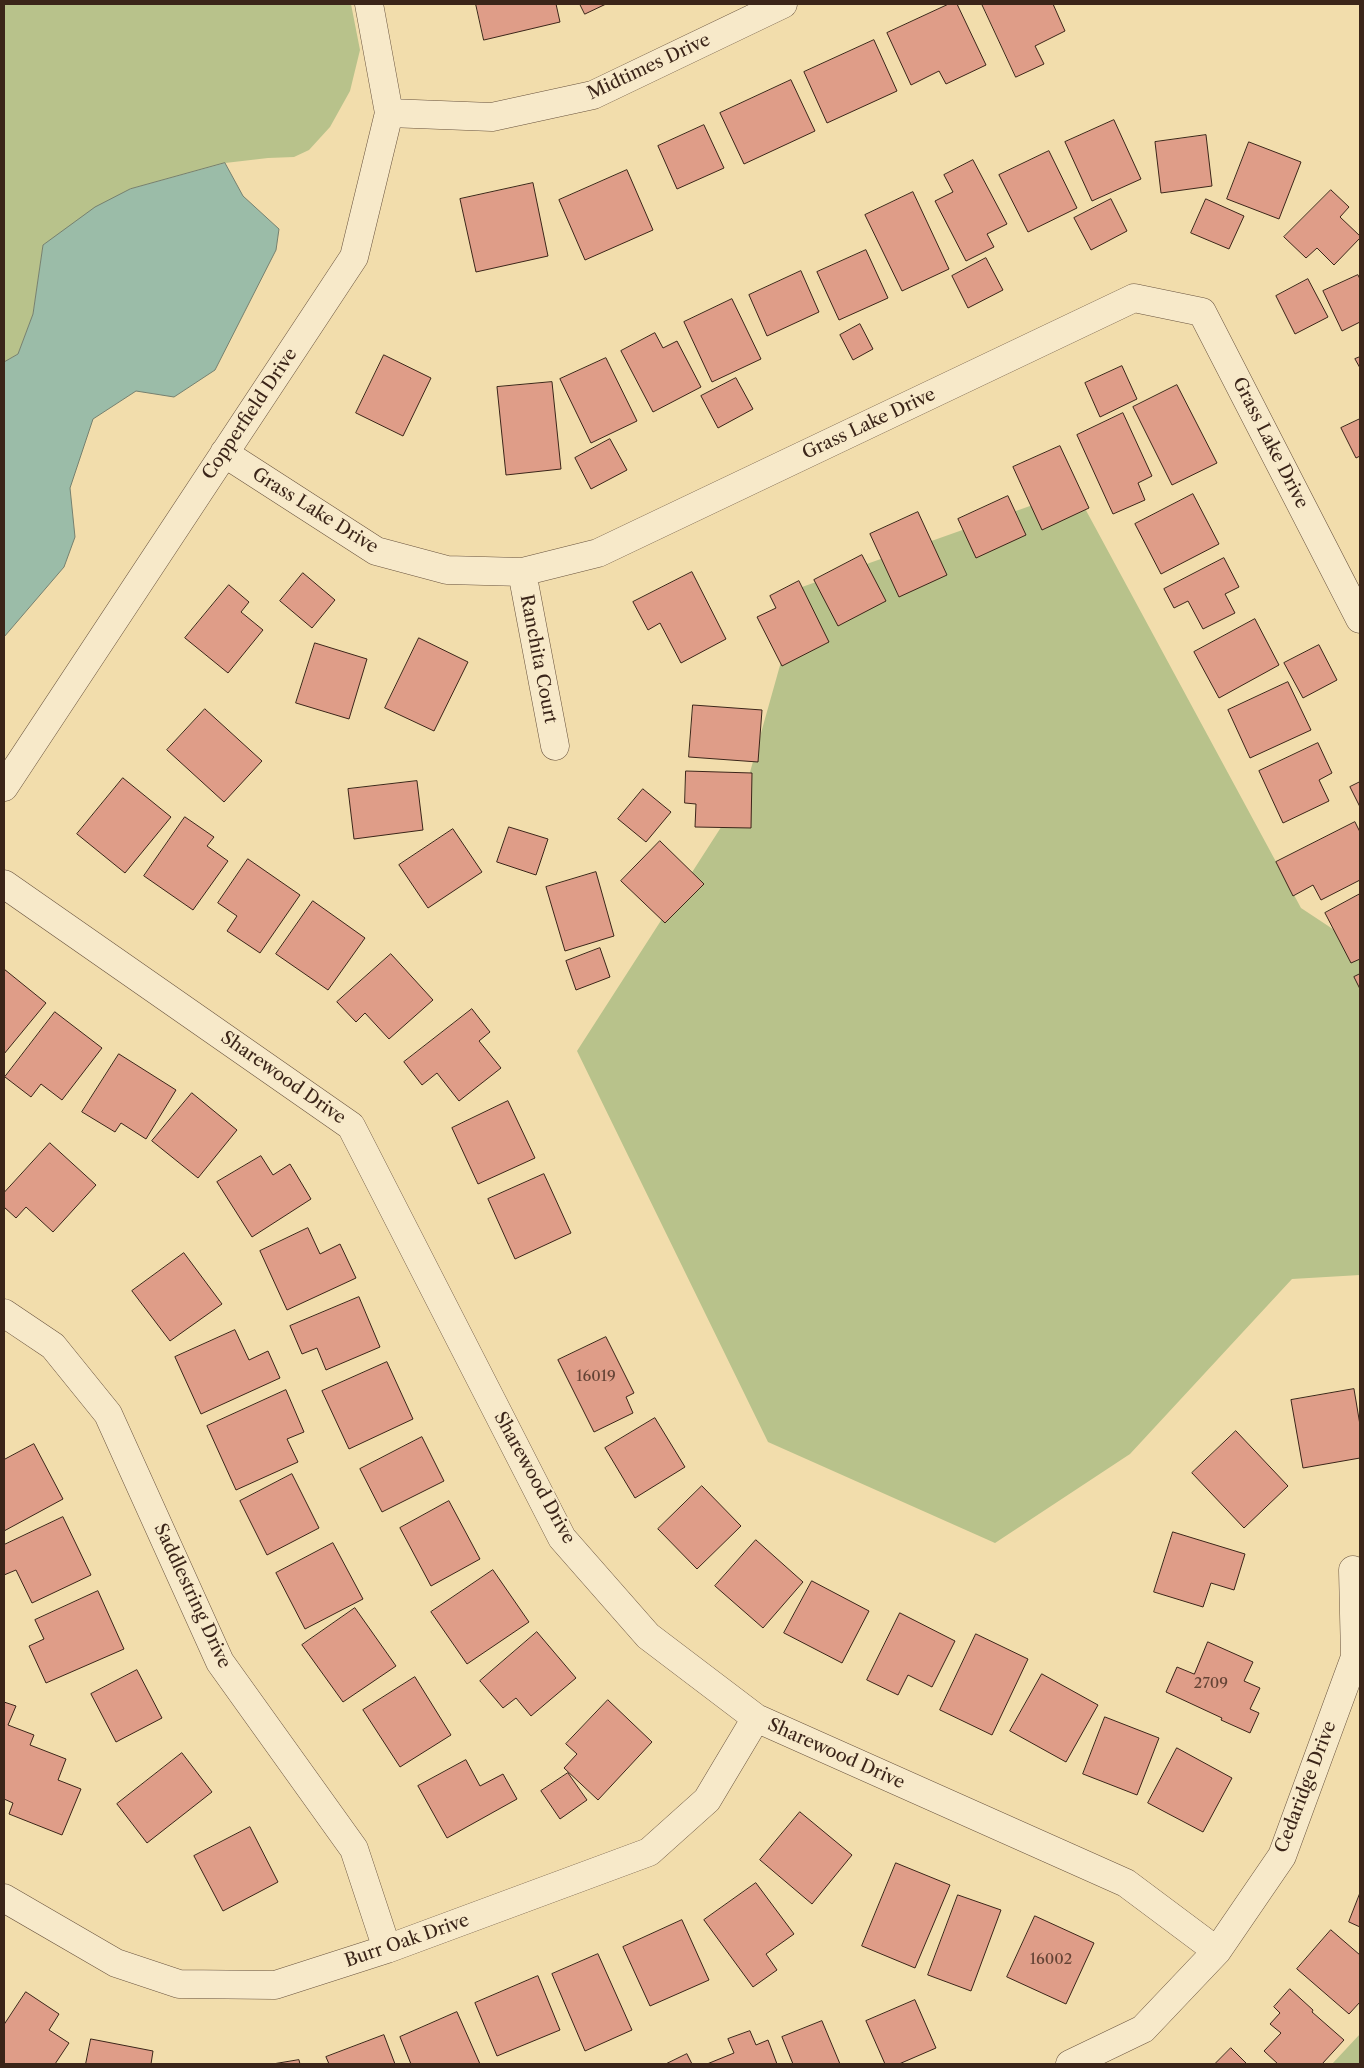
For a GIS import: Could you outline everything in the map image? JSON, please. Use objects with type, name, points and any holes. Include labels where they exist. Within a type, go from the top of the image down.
[{"type":"street","name":"Copperfield Drive","points":[[4,787],[354,257],[389,113],[369,4]]},
{"type":"street","name":"Midtimes Drive","points":[[389,113],[492,118],[593,95],[783,4]]},
{"type":"street","name":"Grass Lake Drive","points":[[224,453],[376,551],[447,570],[522,572],[598,553],[1134,298],[1202,312],[1360,619]]},
{"type":"street","name":"Ranchita Court","points":[[522,572],[555,746]]},
{"type":"street","name":"Sharewood Drive","points":[[4,884],[351,1126],[562,1538],[648,1636],[756,1718],[1126,1883],[1217,1951]]},
{"type":"street","name":"Saddlestring Drive","points":[[4,1313],[53,1346],[108,1414],[220,1662],[354,1849],[387,1949]]},
{"type":"street","name":"Cedaridge Drive","points":[[1070,2064],[1143,2029],[1217,1951],[1282,1856],[1355,1657],[1353,1570]]},
{"type":"street","name":"Burr Oak Drive","points":[[4,1898],[116,1963],[179,1984],[275,1985],[387,1949],[649,1852],[707,1800],[756,1718]]},
{"type":"green space","points":[[4,4],[351,4],[360,50],[350,91],[330,127],[309,150],[294,157],[225,163],[130,189],[43,245],[33,314],[18,354],[4,362]]},
{"type":"green space","points":[[1075,490],[1301,908],[1360,947],[1360,1275],[1292,1279],[1130,1454],[995,1543],[768,1442],[577,1051],[745,790],[802,587]]},
{"type":"green space","points":[[1360,2034],[1360,2064],[1332,2064]]},
{"type":"shaded area","points":[[225,163],[243,196],[279,229],[276,250],[215,370],[174,397],[136,391],[93,419],[70,488],[75,537],[64,567],[4,637],[4,362],[18,354],[33,314],[43,245],[95,207],[130,189]]},
{"type":"building","points":[[476,4],[556,4],[560,22],[484,40]]},
{"type":"building","points":[[580,4],[606,4],[585,14]]},
{"type":"building","points":[[949,4],[957,4],[986,65],[946,84],[939,71],[911,85],[887,33]]},
{"type":"building","points":[[982,4],[1053,4],[1065,31],[1035,46],[1044,64],[1016,77]]},
{"type":"building","points":[[874,40],[897,91],[827,123],[804,72]]},
{"type":"building","points":[[791,80],[815,131],[744,164],[720,113]]},
{"type":"building","points":[[1114,120],[1141,179],[1092,201],[1065,142]]},
{"type":"building","points":[[704,125],[724,168],[677,189],[658,146]]},
{"type":"building","points":[[1206,135],[1212,186],[1161,193],[1155,142]]},
{"type":"building","points":[[1249,142],[1301,162],[1279,219],[1227,199]]},
{"type":"building","points":[[1049,151],[1077,208],[1028,232],[999,175]]},
{"type":"building","points":[[973,160],[1007,224],[987,234],[994,247],[966,261],[935,201],[953,192],[944,175]]},
{"type":"building","points":[[627,170],[653,230],[585,260],[559,200]]},
{"type":"building","points":[[533,183],[548,256],[476,272],[460,199]]},
{"type":"building","points":[[1331,190],[1349,207],[1340,217],[1360,236],[1334,265],[1317,248],[1306,258],[1284,237]]},
{"type":"building","points":[[913,192],[949,269],[902,291],[865,215]]},
{"type":"building","points":[[1111,199],[1127,231],[1091,250],[1074,218]]},
{"type":"building","points":[[1206,199],[1244,216],[1229,249],[1191,233]]},
{"type":"building","points":[[866,250],[888,298],[839,320],[817,272]]},
{"type":"building","points":[[986,258],[1003,290],[968,308],[952,276]]},
{"type":"building","points":[[801,271],[819,312],[767,336],[749,295]]},
{"type":"building","points":[[1358,275],[1360,279],[1360,322],[1342,331],[1323,291]]},
{"type":"building","points":[[1308,279],[1328,317],[1295,334],[1276,296]]},
{"type":"building","points":[[732,299],[761,359],[712,382],[684,322]]},
{"type":"building","points":[[860,324],[873,349],[853,360],[840,335]]},
{"type":"building","points":[[655,333],[663,348],[677,341],[701,387],[653,412],[621,351]]},
{"type":"building","points":[[384,355],[431,378],[403,436],[356,413]]},
{"type":"building","points":[[1360,357],[1360,368],[1355,359]]},
{"type":"building","points":[[606,358],[637,421],[591,443],[560,379]]},
{"type":"building","points":[[1122,366],[1137,399],[1100,417],[1085,383]]},
{"type":"building","points":[[736,378],[753,409],[718,428],[701,396]]},
{"type":"building","points":[[552,382],[561,469],[506,475],[497,387]]},
{"type":"building","points":[[1177,385],[1217,463],[1172,485],[1133,407]]},
{"type":"building","points":[[1123,413],[1152,476],[1138,483],[1145,500],[1113,514],[1077,435]]},
{"type":"building","points":[[1360,419],[1360,456],[1356,458],[1341,428]]},
{"type":"building","points":[[610,439],[627,470],[591,489],[575,458]]},
{"type":"building","points":[[1060,446],[1089,508],[1042,530],[1013,467]]},
{"type":"building","points":[[1193,494],[1219,544],[1161,574],[1135,524]]},
{"type":"building","points":[[1008,496],[1026,535],[976,558],[958,519]]},
{"type":"building","points":[[918,512],[947,575],[899,597],[870,534]]},
{"type":"building","points":[[862,555],[886,601],[838,626],[814,580]]},
{"type":"building","points":[[1224,558],[1239,587],[1225,594],[1235,613],[1203,629],[1188,601],[1174,608],[1164,589]]},
{"type":"building","points":[[692,572],[726,639],[681,663],[660,623],[648,630],[633,602]]},
{"type":"building","points":[[303,573],[335,600],[312,628],[280,601]]},
{"type":"building","points":[[799,581],[829,642],[782,666],[757,617],[776,608],[770,596]]},
{"type":"building","points":[[229,585],[249,602],[241,612],[263,630],[228,673],[185,638]]},
{"type":"building","points":[[1255,619],[1279,665],[1219,698],[1194,652]]},
{"type":"building","points":[[419,638],[468,662],[434,731],[385,708]]},
{"type":"building","points":[[315,643],[367,659],[349,719],[296,703]]},
{"type":"building","points":[[1319,645],[1337,680],[1303,698],[1284,663]]},
{"type":"building","points":[[1288,682],[1311,730],[1250,758],[1228,710]]},
{"type":"building","points":[[693,705],[762,710],[758,762],[689,757]]},
{"type":"building","points":[[205,709],[262,761],[224,802],[167,750]]},
{"type":"building","points":[[1318,743],[1332,773],[1319,780],[1329,801],[1283,823],[1259,771]]},
{"type":"building","points":[[686,771],[752,773],[751,828],[695,827],[696,804],[685,803]]},
{"type":"building","points":[[123,778],[171,817],[125,873],[77,834]]},
{"type":"building","points":[[417,781],[423,830],[354,839],[348,789]]},
{"type":"building","points":[[1360,782],[1360,807],[1350,787]]},
{"type":"building","points":[[643,789],[671,812],[646,842],[618,819]]},
{"type":"building","points":[[185,817],[214,837],[207,846],[228,861],[193,910],[144,876]]},
{"type":"building","points":[[1355,822],[1360,832],[1360,880],[1321,900],[1313,885],[1293,896],[1276,862]]},
{"type":"building","points":[[509,827],[548,839],[536,875],[497,862]]},
{"type":"building","points":[[453,829],[482,872],[428,908],[399,865]]},
{"type":"building","points":[[660,841],[704,884],[665,923],[621,881]]},
{"type":"building","points":[[248,859],[300,895],[260,953],[227,931],[237,916],[218,903]]},
{"type":"building","points":[[596,872],[614,936],[565,951],[546,887]]},
{"type":"building","points":[[1360,894],[1360,959],[1351,963],[1325,913]]},
{"type":"building","points":[[313,901],[365,938],[328,990],[276,954]]},
{"type":"building","points":[[600,948],[610,977],[576,990],[566,961]]},
{"type":"building","points":[[391,954],[433,1000],[389,1039],[365,1013],[356,1022],[337,1002]]},
{"type":"building","points":[[4,969],[46,1003],[4,1054]]},
{"type":"building","points":[[1360,974],[1360,989],[1354,977]]},
{"type":"building","points":[[472,1009],[490,1032],[479,1041],[501,1068],[459,1101],[437,1073],[422,1085],[404,1062]]},
{"type":"building","points":[[55,1012],[102,1048],[62,1100],[41,1084],[31,1097],[5,1077]]},
{"type":"building","points":[[119,1054],[176,1090],[146,1139],[121,1123],[115,1132],[82,1112]]},
{"type":"building","points":[[192,1093],[237,1130],[198,1178],[152,1141]]},
{"type":"building","points":[[508,1101],[535,1158],[478,1184],[452,1128]]},
{"type":"building","points":[[50,1143],[96,1185],[53,1232],[26,1207],[16,1218],[4,1207],[4,1193]]},
{"type":"building","points":[[261,1156],[273,1175],[290,1164],[311,1199],[252,1237],[217,1182]]},
{"type":"building","points":[[544,1174],[571,1233],[515,1259],[488,1199]]},
{"type":"building","points":[[308,1228],[320,1254],[340,1244],[356,1278],[287,1310],[260,1251]]},
{"type":"building","points":[[184,1253],[222,1304],[170,1341],[132,1291]]},
{"type":"building","points":[[359,1297],[380,1347],[326,1370],[317,1348],[302,1354],[290,1326]]},
{"type":"building","points":[[235,1330],[249,1360],[268,1351],[280,1378],[201,1414],[175,1357]]},
{"type":"building","points":[[606,1337],[634,1393],[626,1397],[633,1413],[594,1432],[558,1360]]},
{"type":"building","points":[[387,1362],[413,1419],[349,1449],[322,1391]]},
{"type":"building","points":[[1354,1389],[1360,1425],[1360,1458],[1303,1468],[1291,1400]]},
{"type":"building","points":[[286,1390],[304,1432],[287,1439],[298,1462],[236,1490],[207,1426]]},
{"type":"building","points":[[655,1418],[685,1467],[635,1498],[605,1448]]},
{"type":"building","points":[[1236,1431],[1288,1486],[1244,1528],[1192,1473]]},
{"type":"building","points":[[422,1437],[444,1481],[382,1512],[360,1469]]},
{"type":"building","points":[[34,1444],[63,1499],[4,1531],[4,1460]]},
{"type":"building","points":[[292,1474],[319,1528],[267,1555],[240,1501]]},
{"type":"building","points":[[702,1486],[741,1526],[697,1569],[658,1529]]},
{"type":"building","points":[[449,1501],[480,1559],[431,1586],[400,1528]]},
{"type":"building","points":[[63,1517],[91,1575],[32,1603],[16,1570],[4,1575],[4,1545]]},
{"type":"building","points":[[1173,1532],[1245,1554],[1234,1590],[1211,1583],[1203,1607],[1154,1592]]},
{"type":"building","points":[[756,1540],[803,1582],[763,1628],[715,1586]]},
{"type":"building","points":[[333,1543],[363,1599],[305,1629],[276,1573]]},
{"type":"building","points":[[493,1570],[529,1622],[467,1664],[431,1612]]},
{"type":"building","points":[[812,1581],[869,1611],[842,1663],[784,1633]]},
{"type":"building","points":[[98,1591],[124,1649],[46,1683],[29,1646],[44,1639],[35,1620]]},
{"type":"building","points":[[355,1608],[396,1666],[343,1702],[302,1645]]},
{"type":"building","points":[[900,1613],[955,1641],[932,1687],[908,1675],[898,1695],[867,1680]]},
{"type":"building","points":[[537,1632],[576,1678],[531,1716],[516,1698],[503,1708],[480,1681]]},
{"type":"building","points":[[976,1634],[1028,1659],[992,1735],[940,1710]]},
{"type":"building","points":[[1208,1642],[1253,1662],[1244,1681],[1260,1688],[1250,1709],[1259,1713],[1250,1733],[1166,1692],[1177,1667],[1194,1674]]},
{"type":"building","points":[[137,1670],[162,1718],[116,1742],[91,1694]]},
{"type":"building","points":[[1042,1674],[1098,1705],[1066,1762],[1010,1731]]},
{"type":"building","points":[[415,1677],[451,1735],[400,1767],[363,1710]]},
{"type":"building","points":[[608,1700],[652,1742],[598,1800],[564,1768],[577,1754],[566,1744]]},
{"type":"building","points":[[4,1702],[16,1706],[8,1725],[34,1735],[30,1745],[66,1759],[58,1780],[81,1789],[62,1835],[9,1814],[13,1803],[4,1799]]},
{"type":"building","points":[[1105,1717],[1159,1738],[1137,1795],[1083,1774]]},
{"type":"building","points":[[1177,1748],[1232,1778],[1203,1832],[1148,1803]]},
{"type":"building","points":[[182,1753],[212,1792],[147,1843],[117,1804]]},
{"type":"building","points":[[466,1760],[480,1786],[503,1774],[517,1799],[447,1838],[418,1786]]},
{"type":"building","points":[[568,1773],[587,1800],[560,1819],[541,1791]]},
{"type":"building","points":[[800,1812],[852,1855],[812,1904],[760,1860]]},
{"type":"building","points":[[250,1827],[278,1882],[223,1911],[194,1856]]},
{"type":"building","points":[[896,1863],[950,1885],[915,1968],[862,1946]]},
{"type":"building","points":[[756,1883],[794,1934],[766,1954],[777,1970],[753,1987],[704,1920]]},
{"type":"building","points":[[1360,1893],[1360,1927],[1349,1922]]},
{"type":"building","points":[[958,1895],[1001,1910],[971,1991],[928,1975]]},
{"type":"building","points":[[1035,1916],[1094,1943],[1066,2004],[1007,1977]]},
{"type":"building","points":[[682,1920],[709,1980],[650,2006],[623,1947]]},
{"type":"building","points":[[1331,1930],[1360,1955],[1360,2002],[1349,2014],[1297,1969]]},
{"type":"building","points":[[598,1954],[632,2030],[585,2051],[552,1974]]},
{"type":"building","points":[[538,1976],[560,2030],[497,2056],[475,2003]]},
{"type":"building","points":[[1290,1989],[1313,2010],[1312,2012],[1344,2040],[1322,2064],[1278,2064],[1264,2051],[1281,2033],[1270,2024],[1280,2013],[1274,2007]]},
{"type":"building","points":[[26,1992],[59,2014],[49,2030],[69,2043],[55,2064],[4,2064],[4,2025]]},
{"type":"building","points":[[915,2000],[936,2048],[899,2064],[885,2064],[866,2021]]},
{"type":"building","points":[[457,2012],[480,2064],[411,2064],[400,2037]]},
{"type":"building","points":[[822,2021],[840,2064],[793,2064],[782,2037]]},
{"type":"building","points":[[750,2031],[756,2045],[768,2040],[777,2064],[707,2064],[734,2053],[728,2039]]},
{"type":"building","points":[[384,2035],[395,2064],[329,2064],[326,2057]]},
{"type":"building","points":[[91,2039],[153,2051],[151,2064],[86,2064]]},
{"type":"building","points":[[1231,2048],[1247,2064],[1215,2064]]},
{"type":"building","points":[[687,2054],[692,2064],[666,2064]]},
{"type":"building","points":[[299,2060],[300,2064],[273,2064]]}]
